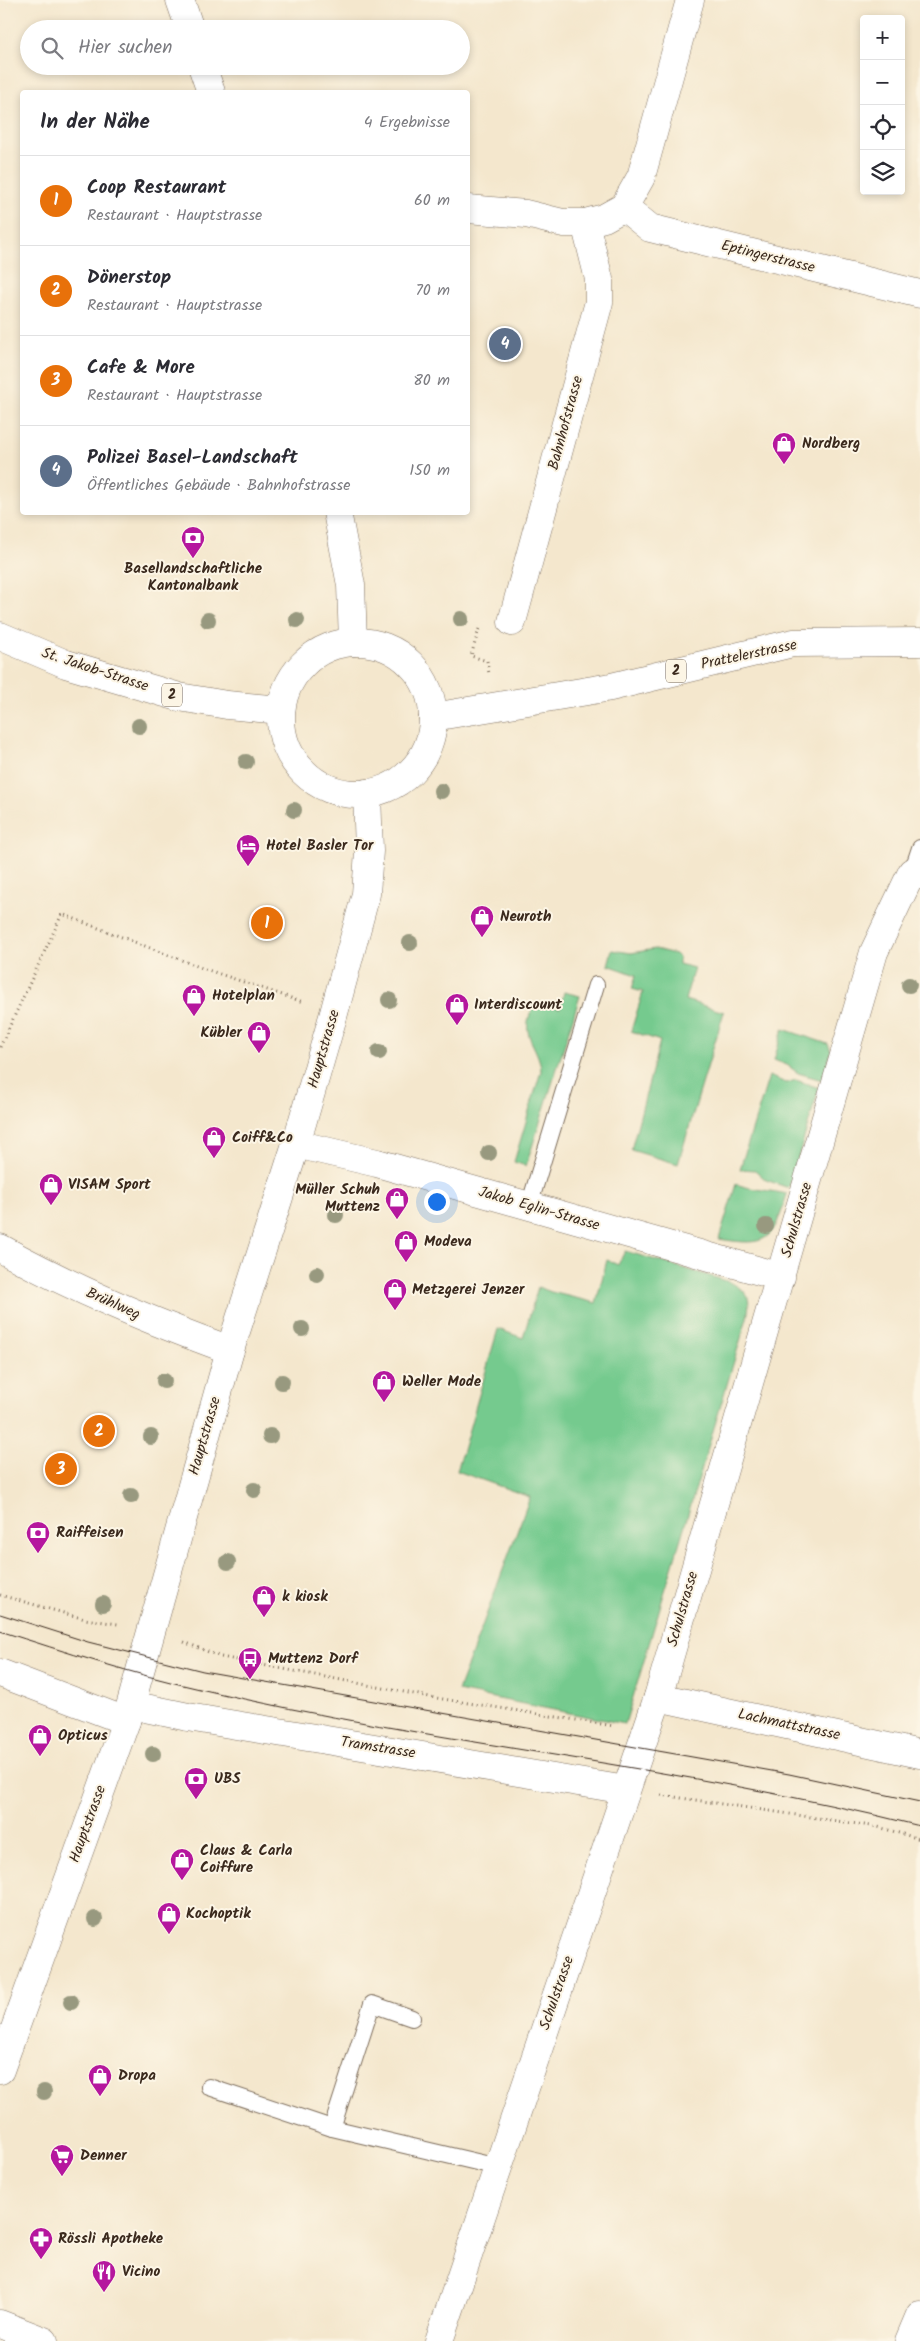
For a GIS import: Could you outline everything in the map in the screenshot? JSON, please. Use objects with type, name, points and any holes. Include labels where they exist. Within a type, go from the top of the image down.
[{"type":"street","points":[[180,0],[187,20]]},
{"type":"street","points":[[470,209],[526,214],[563,223],[585,223],[604,218],[624,207],[641,177],[690,0]]},
{"type":"street","points":[[205,75],[210,90]]},
{"type":"street","name":"Eptingerstrasse","points":[[624,207],[650,228],[920,294]]},
{"type":"street","name":"Bahnhofstrasse","points":[[512,622],[599,302],[599,278],[585,223]]},
{"type":"street","points":[[338,515],[351,585],[353,642]]},
{"type":"street","name":"St. Jakob-Strasse","points":[[0,636],[66,664],[179,697],[227,705],[281,710]]},
{"type":"street","points":[[353,642],[378,644],[400,654],[418,672],[429,693],[434,717],[430,739],[421,759],[407,776],[388,788],[367,793],[344,793],[322,786],[304,773],[290,754],[282,733],[281,710],[286,689],[297,671],[313,656],[332,646],[353,642]]},
{"type":"street","name":"Prattelerstrasse","points":[[434,717],[611,687],[793,643],[920,642]]},
{"type":"street","name":"Hauptstrasse","points":[[0,2070],[128,1713],[230,1350],[296,1144],[334,1013],[366,894],[369,851],[367,793]]},
{"type":"street","name":"Schulstrasse","points":[[439,2341],[658,1697],[874,952],[917,865]]},
{"type":"street","name":"Jakob Eglin-Strasse","points":[[296,1144],[377,1163],[781,1277]]},
{"type":"street","name":"Brühlweg","points":[[0,1248],[58,1280],[142,1318],[230,1350]]},
{"type":"street","name":"Tramstrasse","points":[[0,1673],[128,1713],[188,1717],[626,1790]]},
{"type":"street","name":"Lachmattstrasse","points":[[658,1697],[920,1754]]},
{"type":"street","points":[[909,2341],[920,2315]]},
{"type":"street","points":[[0,2324],[44,2341]]},
{"type":"lane","points":[[529,1206],[596,985]]},
{"type":"lane","points":[[332,2128],[372,2004],[412,2018]]},
{"type":"lane","points":[[209,2087],[332,2128],[498,2167]]},
{"type":"path","points":[[493,707],[488,661],[471,656],[482,618],[512,622]]},
{"type":"path","points":[[0,1047],[62,914],[202,968],[334,1013]]},
{"type":"path","points":[[0,1595],[85,1620],[152,1630],[221,1656],[430,1697],[646,1731]]},
{"type":"path","points":[[626,1790],[878,1827],[920,1840]]},
{"type":"green space","points":[[655,949],[675,954],[679,958],[679,964],[694,968],[685,1000],[724,1012],[678,1164],[631,1150],[660,1041],[631,1031],[643,992],[632,989],[636,975],[608,965],[612,950],[631,953]]},
{"type":"green space","points":[[564,992],[580,996],[526,1166],[514,1162],[541,1071],[540,1062],[528,1031],[528,1022],[537,1002],[560,1008]]},
{"type":"green space","points":[[783,1029],[828,1044],[831,1051],[822,1080],[798,1073],[787,1065],[774,1060]]},
{"type":"green space","points":[[769,1076],[786,1083],[796,1080],[819,1088],[789,1188],[766,1180],[755,1170],[740,1169]]},
{"type":"green space","points":[[736,1184],[748,1188],[787,1194],[772,1231],[758,1241],[748,1242],[719,1239]]},
{"type":"green space","points":[[625,1251],[730,1282],[745,1292],[749,1305],[747,1318],[625,1724],[458,1691],[530,1497],[457,1471],[498,1329],[523,1338],[538,1287],[596,1303],[607,1260],[618,1265]]},
{"type":"tram line","points":[[0,1614],[88,1642],[203,1671],[789,1774],[920,1802]]},
{"type":"tram line","points":[[0,1631],[149,1677],[290,1709],[741,1787],[831,1805],[920,1826]]},
{"type":"place","name":"Polizei Basel-Landschaft","points":[[505,344]]},
{"type":"place","name":"Nordberg","points":[[784,465]]},
{"type":"place","name":"Basellandschaftliche Kantonalbank","points":[[193,559]]},
{"type":"place","name":"Hotel Basler Tor","points":[[248,867]]},
{"type":"place","name":"Coop Restaurant","points":[[267,923]]},
{"type":"place","name":"Neuroth","points":[[482,938]]},
{"type":"place","name":"Hotelplan","points":[[194,1017]]},
{"type":"place","name":"Interdiscount","points":[[457,1026]]},
{"type":"place","name":"Kübler","points":[[259,1054]]},
{"type":"place","name":"Coiff&Co","points":[[214,1159]]},
{"type":"place","name":"VISAM Sport","points":[[51,1206]]},
{"type":"place","name":"Müller Schuh Muttenz","points":[[397,1220]]},
{"type":"place","name":"Modeva","points":[[406,1263]]},
{"type":"place","name":"Metzgerei Jenzer","points":[[395,1311]]},
{"type":"place","name":"Weller Mode","points":[[384,1403]]},
{"type":"place","name":"Dönerstop","points":[[99,1431]]},
{"type":"place","name":"Cafe & More","points":[[61,1469]]},
{"type":"place","name":"Raiffeisen","points":[[38,1554]]},
{"type":"place","name":"k kiosk","points":[[264,1618]]},
{"type":"place","name":"Muttenz Dorf","points":[[250,1680]]},
{"type":"place","name":"Opticus","points":[[40,1757]]},
{"type":"place","name":"UBS","points":[[196,1800]]},
{"type":"place","name":"Claus & Carla Coiffure","points":[[182,1881]]},
{"type":"place","name":"Kochoptik","points":[[169,1935]]},
{"type":"place","name":"Dropa","points":[[100,2097]]},
{"type":"place","name":"Denner","points":[[62,2177]]},
{"type":"place","name":"Rössli Apotheke","points":[[41,2260]]},
{"type":"place","name":"Vicino","points":[[104,2293]]}]
